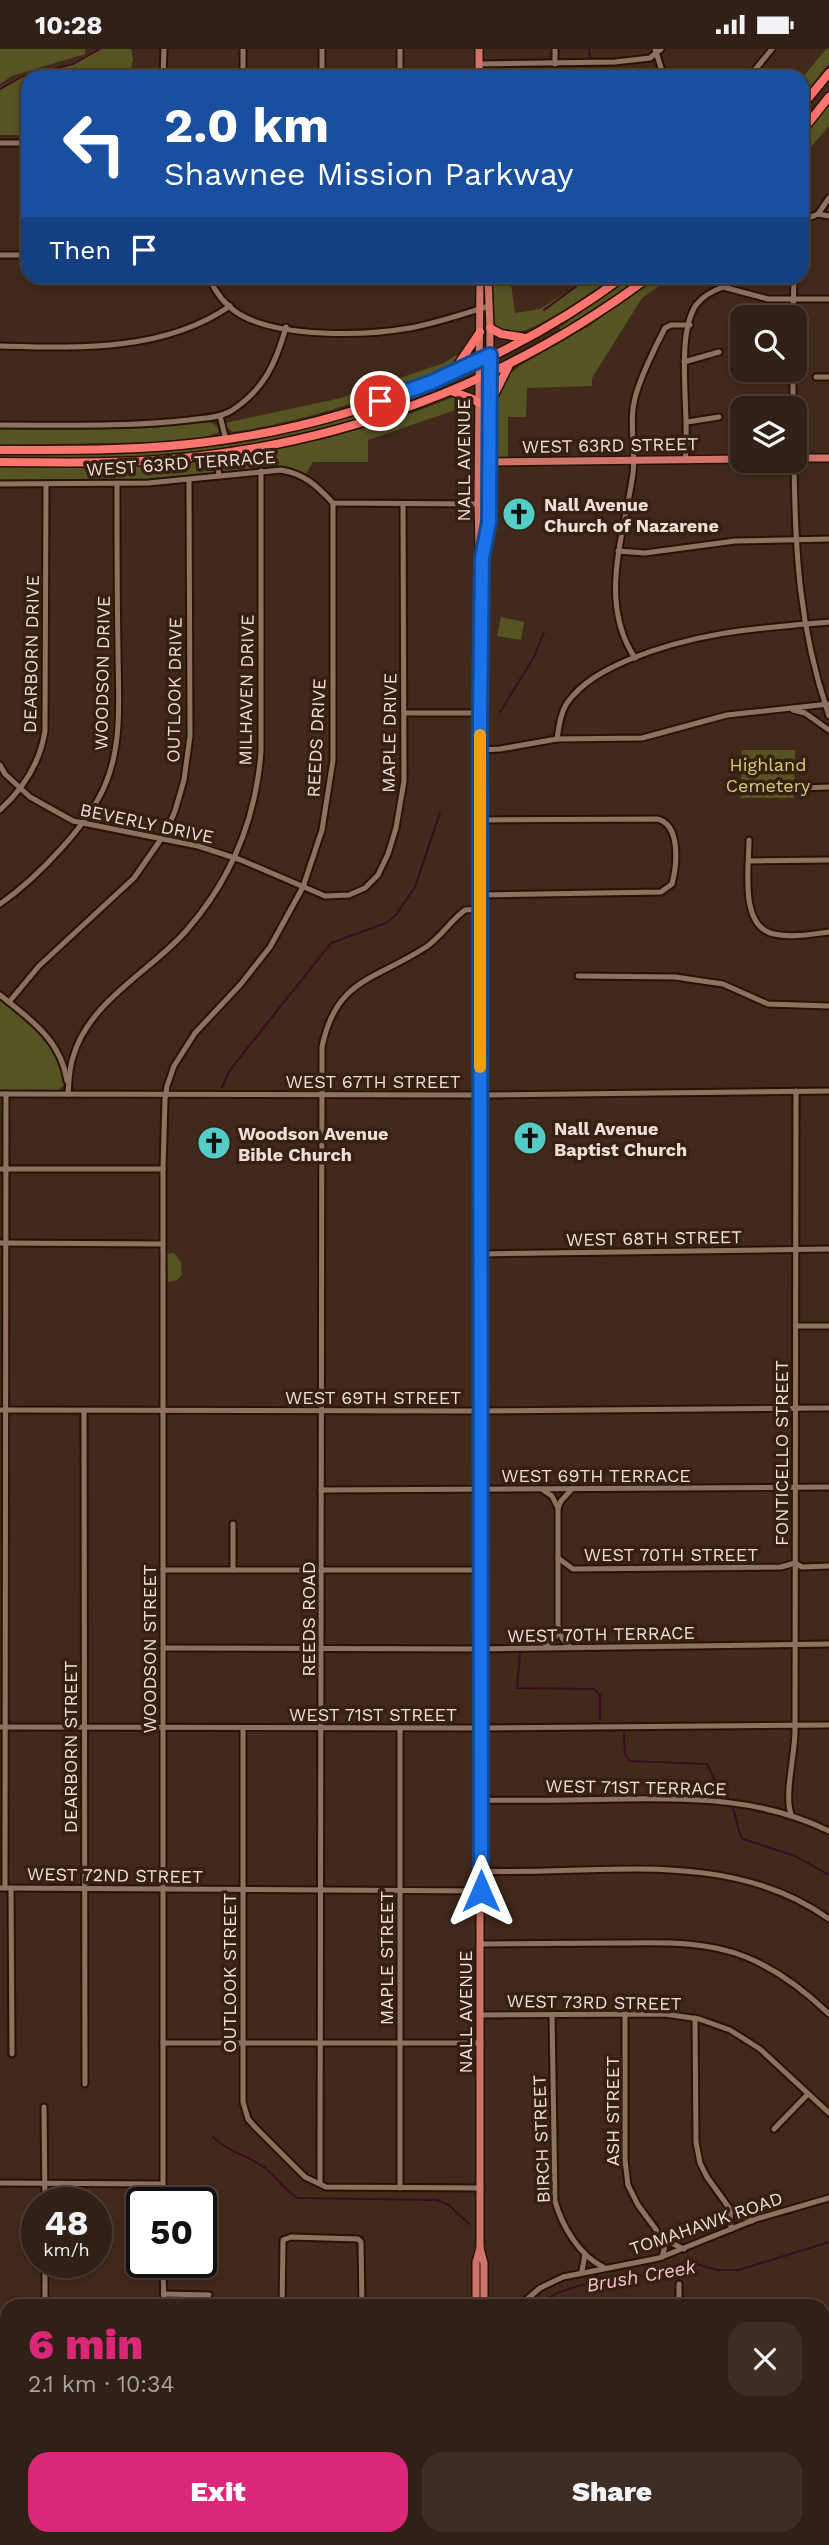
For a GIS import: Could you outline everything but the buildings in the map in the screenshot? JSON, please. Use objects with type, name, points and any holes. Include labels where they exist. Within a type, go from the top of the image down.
[{"type":"highway","points":[[809,97],[829,73]]},
{"type":"highway","points":[[809,122],[829,97]]},
{"type":"highway","points":[[0,450],[132,449],[226,440],[337,415],[406,392],[526,338],[612,284]]},
{"type":"highway","points":[[0,462],[139,461],[216,454],[272,445],[346,427],[405,409],[491,374],[598,313],[639,284]]},
{"type":"highway","points":[[490,328],[501,334],[526,338]]},
{"type":"highway","points":[[453,372],[480,332]]},
{"type":"highway","points":[[491,401],[509,365]]},
{"type":"highway","points":[[451,391],[479,403]]},
{"type":"main road","points":[[479,49],[479,70]]},
{"type":"main road","name":"NALL AVENUE","points":[[480,284],[478,504],[479,547],[482,558]]},
{"type":"main road","name":"NALL AVENUE","points":[[476,2299],[481,2187],[480,713],[482,558],[489,522],[491,374],[488,284]]},
{"type":"main road","points":[[807,459],[829,458]]},
{"type":"main road","name":"WEST 63RD STREET","points":[[479,463],[730,459]]},
{"type":"main road","name":"NALL AVENUE","points":[[480,2248],[484,2263],[484,2299]]},
{"type":"street","points":[[163,70],[164,49]]},
{"type":"street","points":[[243,49],[243,70]]},
{"type":"street","points":[[321,70],[322,49]]},
{"type":"street","points":[[400,49],[400,70]]},
{"type":"street","points":[[555,49],[555,64]]},
{"type":"street","points":[[754,70],[772,49]]},
{"type":"street","points":[[479,64],[615,62],[650,58],[657,51],[662,70]]},
{"type":"street","points":[[0,143],[21,143]]},
{"type":"street","points":[[809,218],[818,214],[829,198]]},
{"type":"street","points":[[818,214],[829,216]]},
{"type":"street","points":[[0,255],[21,255]]},
{"type":"street","points":[[213,284],[230,306],[254,320],[335,333],[386,331],[435,322],[489,306]]},
{"type":"street","points":[[793,305],[794,284]]},
{"type":"street","points":[[685,460],[687,422],[684,362],[694,310],[702,299],[723,287],[757,297],[829,299]]},
{"type":"street","points":[[0,346],[57,347],[143,341],[187,330],[230,306]]},
{"type":"street","points":[[635,657],[627,643],[618,612],[616,590],[618,551],[633,460],[634,401],[665,328],[671,325],[690,325]]},
{"type":"street","points":[[0,425],[123,425],[220,416],[253,395],[266,380],[277,358],[286,327]]},
{"type":"street","points":[[684,362],[719,352]]},
{"type":"street","points":[[816,377],[829,377]]},
{"type":"street","points":[[220,416],[226,440]]},
{"type":"street","points":[[687,422],[719,417]]},
{"type":"street","points":[[216,454],[219,477]]},
{"type":"street","name":"WEST 63RD TERRACE","points":[[0,484],[117,484],[189,480],[281,470],[302,475],[312,481],[333,503]]},
{"type":"street","name":"MILHAVEN DRIVE","points":[[68,1094],[73,1056],[86,1029],[104,1006],[167,950],[201,914],[235,858],[253,808],[261,759],[261,471]]},
{"type":"street","points":[[794,473],[795,539],[804,624],[829,716]]},
{"type":"street","name":"OUTLOOK DRIVE","points":[[9,1002],[39,965],[134,879],[162,839],[180,796],[188,757],[189,480]]},
{"type":"street","name":"DEARBORN DRIVE","points":[[0,810],[33,770],[42,746],[47,716],[46,484]]},
{"type":"street","name":"WOODSON DRIVE","points":[[0,904],[26,883],[82,823],[107,781],[117,740],[117,484]]},
{"type":"street","points":[[333,503],[478,504]]},
{"type":"street","name":"REEDS DRIVE","points":[[166,1094],[170,1075],[184,1048],[256,966],[284,923],[303,887],[322,830],[333,760],[333,503]]},
{"type":"street","name":"MAPLE DRIVE","points":[[303,887],[326,895],[339,896],[365,888],[378,875],[388,854],[401,804],[405,765],[403,504]]},
{"type":"street","points":[[618,551],[645,553],[735,541],[829,539]]},
{"type":"street","points":[[557,739],[563,711],[576,693],[604,671],[635,657],[681,641],[718,633],[829,622]]},
{"type":"street","points":[[480,750],[557,739],[642,738],[727,715],[827,704]]},
{"type":"street","points":[[786,709],[805,713],[829,730]]},
{"type":"street","points":[[405,713],[480,713]]},
{"type":"street","name":"BEVERLY DRIVE","points":[[0,765],[2,775],[45,807],[73,821],[162,839],[235,858],[303,887]]},
{"type":"street","points":[[800,788],[829,787]]},
{"type":"street","points":[[480,820],[657,818],[668,823],[673,832],[674,856],[672,884],[661,892],[480,895]]},
{"type":"street","points":[[750,841],[750,911],[760,927],[777,935],[829,932]]},
{"type":"street","points":[[749,861],[829,860]]},
{"type":"street","name":"REEDS ROAD","points":[[320,2184],[322,1047],[334,1010],[345,996],[366,978],[433,942],[465,910],[480,909]]},
{"type":"street","points":[[578,976],[675,977],[723,984],[768,1004],[829,1006]]},
{"type":"street","points":[[0,995],[40,1028],[61,1056],[68,1094]]},
{"type":"street","points":[[61,1056],[73,1056]]},
{"type":"street","name":"FONTICELLO STREET","points":[[791,1814],[787,1798],[793,1766],[795,1725],[796,1091]]},
{"type":"street","name":"WEST 67TH STREET","points":[[3,1094],[480,1095],[829,1091]]},
{"type":"street","points":[[3,1094],[3,1727],[5,1888],[12,2054]]},
{"type":"street","name":"WOODSON STREET","points":[[163,2184],[163,1169],[166,1094]]},
{"type":"street","points":[[3,1169],[163,1169]]},
{"type":"street","points":[[2,1243],[163,1244]]},
{"type":"street","name":"WEST 68TH STREET","points":[[480,1254],[829,1249]]},
{"type":"street","points":[[796,1326],[829,1326]]},
{"type":"street","name":"WEST 69TH STREET","points":[[3,1410],[479,1411],[829,1408]]},
{"type":"street","name":"DEARBORN STREET","points":[[84,1411],[85,2084]]},
{"type":"street","name":"WEST 69TH TERRACE","points":[[321,1490],[829,1487]]},
{"type":"street","points":[[544,1648],[556,1636],[558,1627],[558,1508],[572,1489]]},
{"type":"street","points":[[541,1490],[552,1496],[558,1508]]},
{"type":"street","points":[[233,1524],[233,1570]]},
{"type":"street","name":"WEST 70TH STREET","points":[[558,1558],[573,1569],[781,1567],[795,1563],[802,1567],[829,1566]]},
{"type":"street","points":[[558,1579],[573,1569]]},
{"type":"street","points":[[163,1570],[479,1570]]},
{"type":"street","points":[[558,1627],[562,1638],[570,1647]]},
{"type":"street","name":"WEST 70TH TERRACE","points":[[163,1648],[479,1649],[829,1644]]},
{"type":"street","name":"WEST 71ST STREET","points":[[3,1727],[480,1728],[829,1725]]},
{"type":"street","name":"OUTLOOK STREET","points":[[243,1728],[243,2102],[248,2119],[305,2177],[320,2184]]},
{"type":"street","name":"MAPLE STREET","points":[[400,1728],[400,2187]]},
{"type":"street","points":[[774,1810],[787,1798]]},
{"type":"street","name":"WEST 71ST TERRACE","points":[[480,1800],[704,1799],[791,1814],[829,1831]]},
{"type":"street","points":[[481,1871],[712,1873],[742,1878],[784,1893],[829,1919]]},
{"type":"street","name":"WEST 72ND STREET","points":[[5,1888],[481,1891]]},
{"type":"street","points":[[480,1944],[676,1943],[712,1947],[767,1966],[800,1987],[829,2014]]},
{"type":"street","name":"WEST 73RD STREET","points":[[480,2015],[665,2014],[695,2018],[730,2030],[760,2049],[829,2113]]},
{"type":"street","name":"BIRCH STREET","points":[[552,2015],[554,2193],[564,2224],[585,2254],[605,2269]]},
{"type":"street","name":"ASH STREET","points":[[625,2015],[625,2172],[632,2195],[663,2239],[684,2249]]},
{"type":"street","points":[[695,2018],[698,2156],[707,2177],[730,2209],[752,2221]]},
{"type":"street","points":[[696,2035],[709,2022]]},
{"type":"street","points":[[163,2043],[481,2043]]},
{"type":"street","points":[[774,2129],[808,2094]]},
{"type":"street","points":[[44,2107],[45,2187]]},
{"type":"street","points":[[0,2183],[163,2184]]},
{"type":"street","points":[[320,2184],[326,2187],[481,2187]]},
{"type":"street","name":"TOMAHAWK ROAD","points":[[527,2299],[540,2288],[560,2278],[582,2271],[662,2257],[752,2221],[829,2198]]},
{"type":"street","points":[[730,2209],[731,2229]]},
{"type":"street","points":[[282,2299],[283,2240],[291,2237],[358,2239],[361,2242],[362,2299]]},
{"type":"street","points":[[662,2257],[665,2246],[663,2239]]},
{"type":"street","points":[[582,2271],[585,2254]]},
{"type":"street","points":[[45,2278],[45,2299]]},
{"type":"street","points":[[163,2278],[164,2299]]},
{"type":"street","points":[[679,2284],[680,2299]]},
{"type":"street","points":[[164,2294],[209,2295]]},
{"type":"green space","points":[[0,49],[85,49],[85,54],[32,70],[21,70],[21,73],[0,84]]},
{"type":"green space","points":[[98,49],[131,49],[133,59],[131,70],[43,70],[72,63]]},
{"type":"green space","points":[[826,49],[829,49],[829,63],[809,89],[809,70]]},
{"type":"green space","points":[[21,76],[21,135],[0,135],[0,87]]},
{"type":"green space","points":[[829,105],[829,126],[809,149],[809,129]]},
{"type":"green space","points":[[490,284],[511,284],[515,313],[540,309],[579,284],[603,284],[528,329],[508,332],[493,325]]},
{"type":"green space","points":[[620,284],[631,284],[561,330],[559,328]]},
{"type":"green space","points":[[648,284],[662,284],[642,298],[592,378],[592,386],[527,388],[526,417],[508,417],[508,458],[497,457],[493,447],[495,405],[507,376],[521,365],[589,326]]},
{"type":"green space","points":[[456,355],[460,357],[454,363],[430,377],[337,408],[296,420],[233,432],[225,426],[225,423],[341,398],[444,363]]},
{"type":"green space","points":[[454,397],[463,398],[462,401],[470,405],[368,440],[368,462],[313,462],[306,474],[270,466],[229,472],[222,470],[221,462],[226,458],[327,438],[399,418]]},
{"type":"green space","points":[[398,400],[399,404],[368,415],[305,433],[209,451],[144,457],[0,458],[0,455],[128,453],[204,447],[302,428]]},
{"type":"green space","points":[[203,420],[216,425],[218,433],[156,442],[0,445],[0,427]]},
{"type":"green space","points":[[206,461],[214,465],[213,473],[148,480],[0,481],[0,467],[116,466]]},
{"type":"green space","points":[[501,617],[524,622],[521,640],[497,636]]},
{"type":"green space","name":"Highland Cemetery","points":[[742,750],[795,750],[794,798],[741,798]]},
{"type":"green space","points":[[0,1000],[33,1026],[50,1046],[62,1071],[64,1085],[59,1090],[0,1090]]},
{"type":"green space","points":[[174,1253],[181,1262],[182,1275],[177,1280],[168,1282],[167,1254]]},
{"type":"waterway","points":[[48,70],[73,64],[100,49]]},
{"type":"waterway","points":[[589,49],[590,57]]},
{"type":"waterway","points":[[0,89],[21,77]]},
{"type":"waterway","points":[[544,310],[579,284]]},
{"type":"waterway","points":[[500,712],[534,657],[544,632]]},
{"type":"waterway","points":[[222,1087],[230,1070],[331,943],[386,923],[396,915],[415,887],[440,813]]},
{"type":"waterway","points":[[520,1654],[517,1688],[594,1689],[600,1695],[600,1720]]},
{"type":"waterway","points":[[624,1733],[625,1754],[630,1761],[707,1764],[722,1796]]},
{"type":"waterway","points":[[732,1806],[743,1839],[795,1856],[829,1875]]},
{"type":"waterway","points":[[213,2137],[225,2147],[261,2165],[298,2198],[437,2200],[449,2205],[469,2224]]},
{"type":"waterway","name":"Brush Creek","points":[[548,2299],[581,2285],[631,2278],[693,2263],[717,2270],[739,2270],[829,2242]]},
{"type":"slow traffic","points":[[480,735],[480,1067]]},
{"type":"place","name":"Nall Avenue Church of Nazarene","points":[[519,514]]},
{"type":"place","name":"Nall Avenue Baptist Church","points":[[530,1138]]},
{"type":"place","name":"Woodson Avenue Bible Church","points":[[214,1143]]},
{"type":"route","points":[[380,401],[432,382],[490,355],[489,522],[482,558],[480,713],[481,1891]]}]
